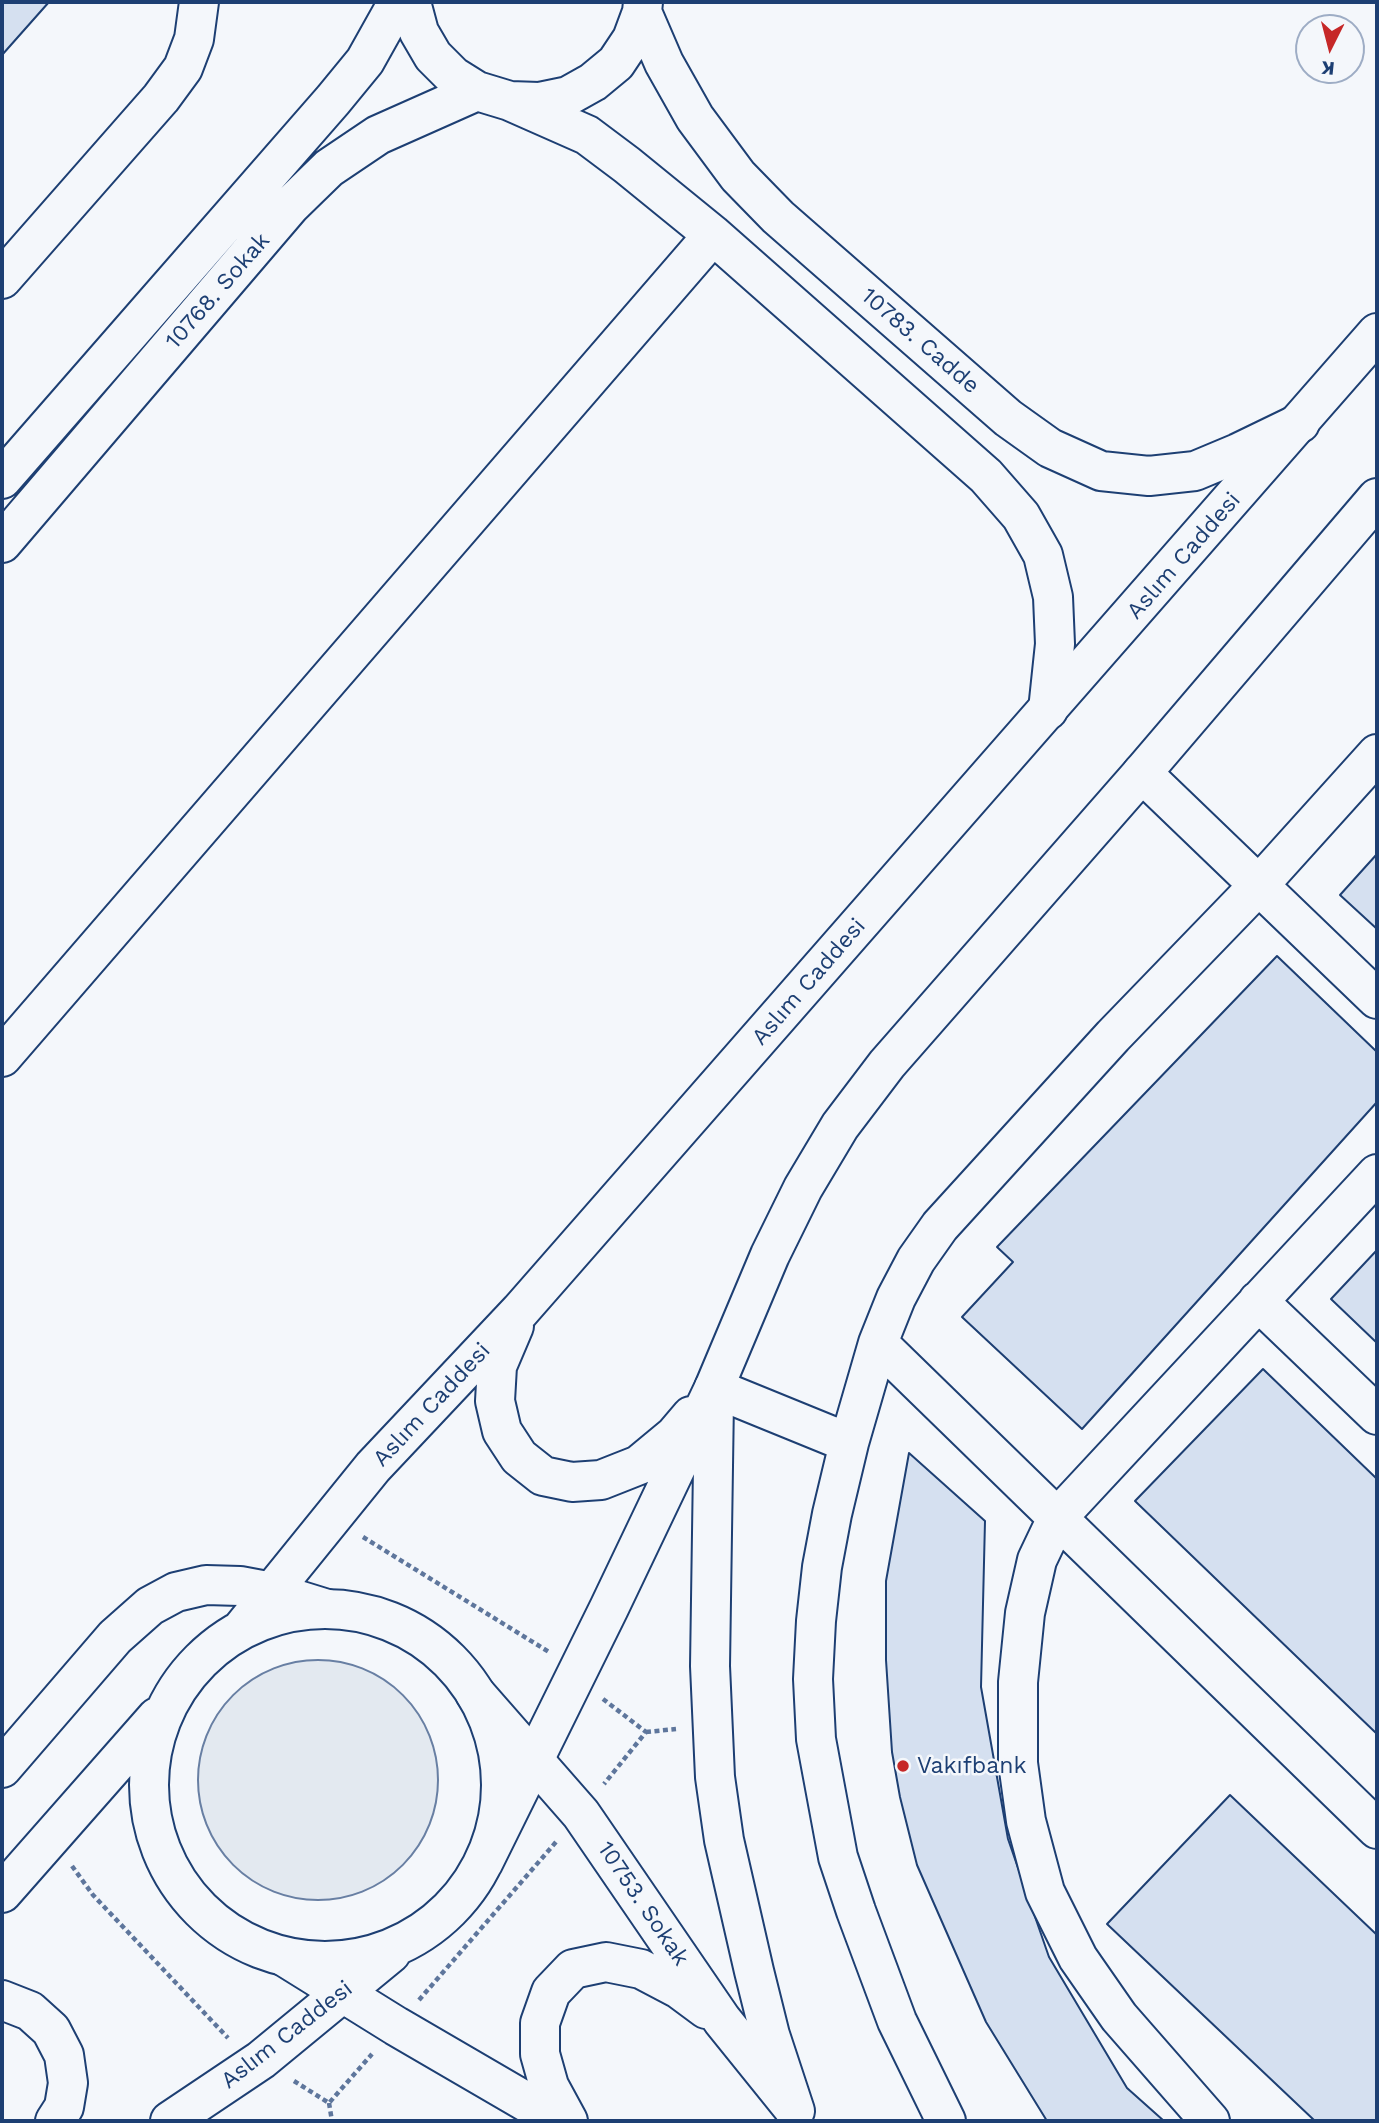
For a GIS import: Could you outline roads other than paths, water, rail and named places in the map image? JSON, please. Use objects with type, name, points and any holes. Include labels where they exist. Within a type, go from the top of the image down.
[{"type":"main road","points":[[2,279],[161,98],[183,68],[194,38],[199,2]]},
{"type":"main road","name":"10768. Sokak","points":[[2,479],[333,100],[365,61],[398,2]]},
{"type":"main road","points":[[411,2],[419,32],[433,56],[453,76],[493,96],[587,135],[627,164],[713,235],[986,476],[1021,516],[1043,555],[1053,597],[1055,645],[1048,710]]},
{"type":"main road","points":[[493,96],[539,102],[568,96],[593,82],[616,63],[632,39],[643,7]]},
{"type":"main road","name":"10783. Cadde","points":[[643,7],[664,62],[695,118],[738,176],[809,245],[1008,418],[1050,449],[1101,471],[1149,476],[1195,471],[1302,422]]},
{"type":"main road","name":"10768. Sokak","points":[[2,543],[290,206],[319,178],[378,135],[493,96]]},
{"type":"main road","points":[[2,1057],[713,235]]},
{"type":"main road","name":"Aslım Caddesi","points":[[241,1630],[373,1467],[520,1311],[1302,422],[1377,333]]},
{"type":"main road","points":[[483,1863],[494,1835],[500,1807],[501,1777],[494,1738],[475,1693],[457,1669],[436,1649],[412,1632],[385,1620],[356,1612],[327,1609],[297,1611],[268,1619],[241,1630],[198,1661],[166,1708],[155,1735],[149,1763],[148,1792],[152,1820],[169,1867],[188,1897],[209,1918],[240,1940],[258,1948],[285,1957],[314,1961],[372,1955],[401,1944],[426,1930],[449,1910],[468,1888],[483,1863],[535,1760],[714,1388],[786,1222],[840,1126],[887,1063],[1142,773],[1377,498]]},
{"type":"main road","points":[[946,2121],[897,2021],[860,1924],[838,1857],[816,1739],[813,1679],[822,1567],[849,1443],[878,1343],[916,1260],[940,1226],[1113,1036],[1258,886],[1377,754]]},
{"type":"main road","points":[[1142,773],[1377,999]]},
{"type":"main road","points":[[1210,2121],[1119,2017],[1077,1958],[1045,1892],[1026,1821],[1018,1763],[1018,1682],[1025,1613],[1037,1560],[1057,1517],[1377,1174]]},
{"type":"main road","points":[[1258,1301],[1377,1415]]},
{"type":"main road","points":[[520,1311],[497,1366],[495,1401],[502,1432],[519,1457],[543,1476],[572,1482],[601,1480],[639,1465],[674,1436],[714,1388]]},
{"type":"main road","points":[[878,1343],[1377,1829]]},
{"type":"main road","points":[[714,1388],[849,1443]]},
{"type":"main road","points":[[714,1388],[710,1665],[715,1777],[724,1840],[754,1972],[770,2035],[799,2116]]},
{"type":"main road","points":[[2,1768],[115,1637],[150,1605],[176,1592],[206,1586],[240,1586],[272,1592],[327,1609]]},
{"type":"main road","name":"10753. Sokak","points":[[475,1693],[581,1814],[722,2020],[799,2116]]},
{"type":"main road","points":[[2,1893],[166,1708]]},
{"type":"main road","name":"Aslım Caddesi","points":[[170,2121],[261,2060],[401,1944]]},
{"type":"main road","points":[[285,1957],[396,2026],[559,2121]]},
{"type":"main road","points":[[568,2121],[549,2086],[540,2054],[540,2023],[551,1992],[573,1969],[606,1962],[641,1969],[679,1989],[722,2020]]},
{"type":"main road","points":[[2,2000],[30,2011],[37,2017],[51,2030],[64,2054],[68,2083],[64,2107],[55,2121]]},
{"type":"place","name":"Vakıfbank","points":[[903,1766]]}]
